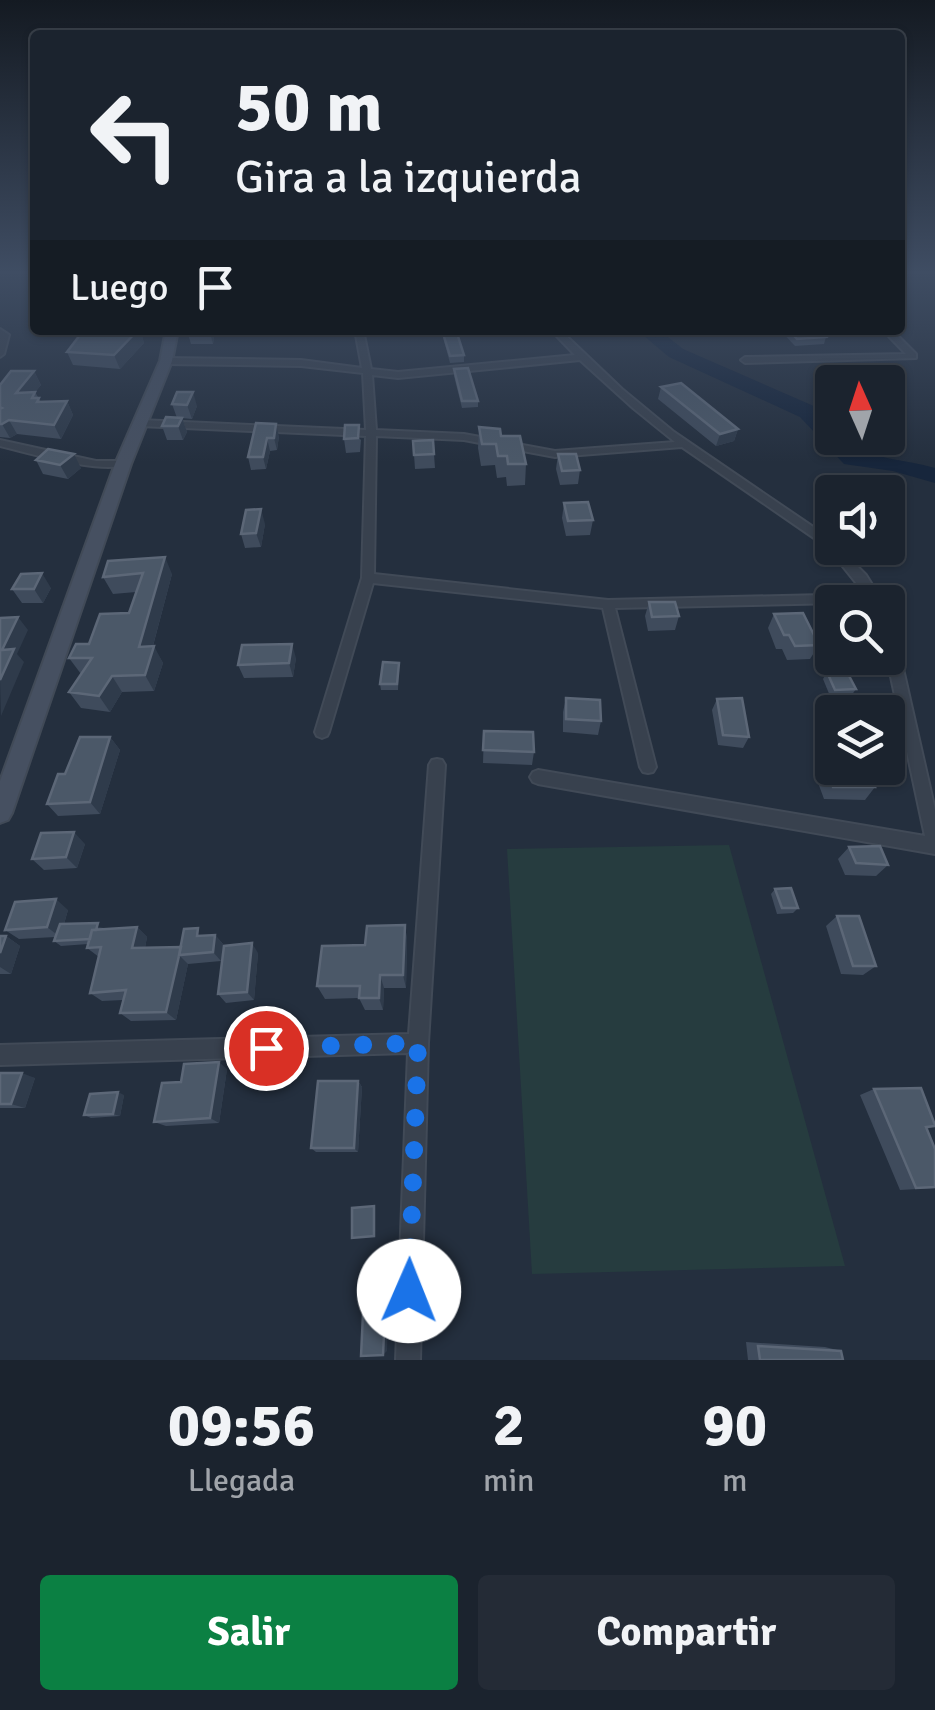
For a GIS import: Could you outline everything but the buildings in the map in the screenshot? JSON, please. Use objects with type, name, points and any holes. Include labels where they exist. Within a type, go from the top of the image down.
[{"type":"street","points":[[0,814],[124,464],[166,360],[171,335]]},
{"type":"street","points":[[322,732],[368,578],[371,431],[368,374],[360,335]]},
{"type":"street","points":[[560,335],[685,444],[828,544],[866,585]]},
{"type":"street","points":[[746,360],[913,356],[893,335]]},
{"type":"street","points":[[166,360],[302,363],[368,374],[454,372],[582,357]]},
{"type":"street","points":[[140,422],[464,438],[555,454],[685,444]]},
{"type":"street","points":[[0,442],[96,464],[124,464]]},
{"type":"street","points":[[368,578],[608,604],[815,601]]},
{"type":"street","points":[[608,604],[648,767]]},
{"type":"street","points":[[538,777],[935,845],[930,800],[899,675]]},
{"type":"street","points":[[408,1360],[418,1043],[437,765]]},
{"type":"street","points":[[0,1055],[418,1043]]},
{"type":"green space","points":[[729,845],[845,1266],[532,1274],[507,849]]},
{"type":"waterway","points":[[654,335],[676,353],[808,412],[853,459],[896,464],[935,476]]},
{"type":"route","points":[[266,1048],[418,1043],[409,1291]]}]
